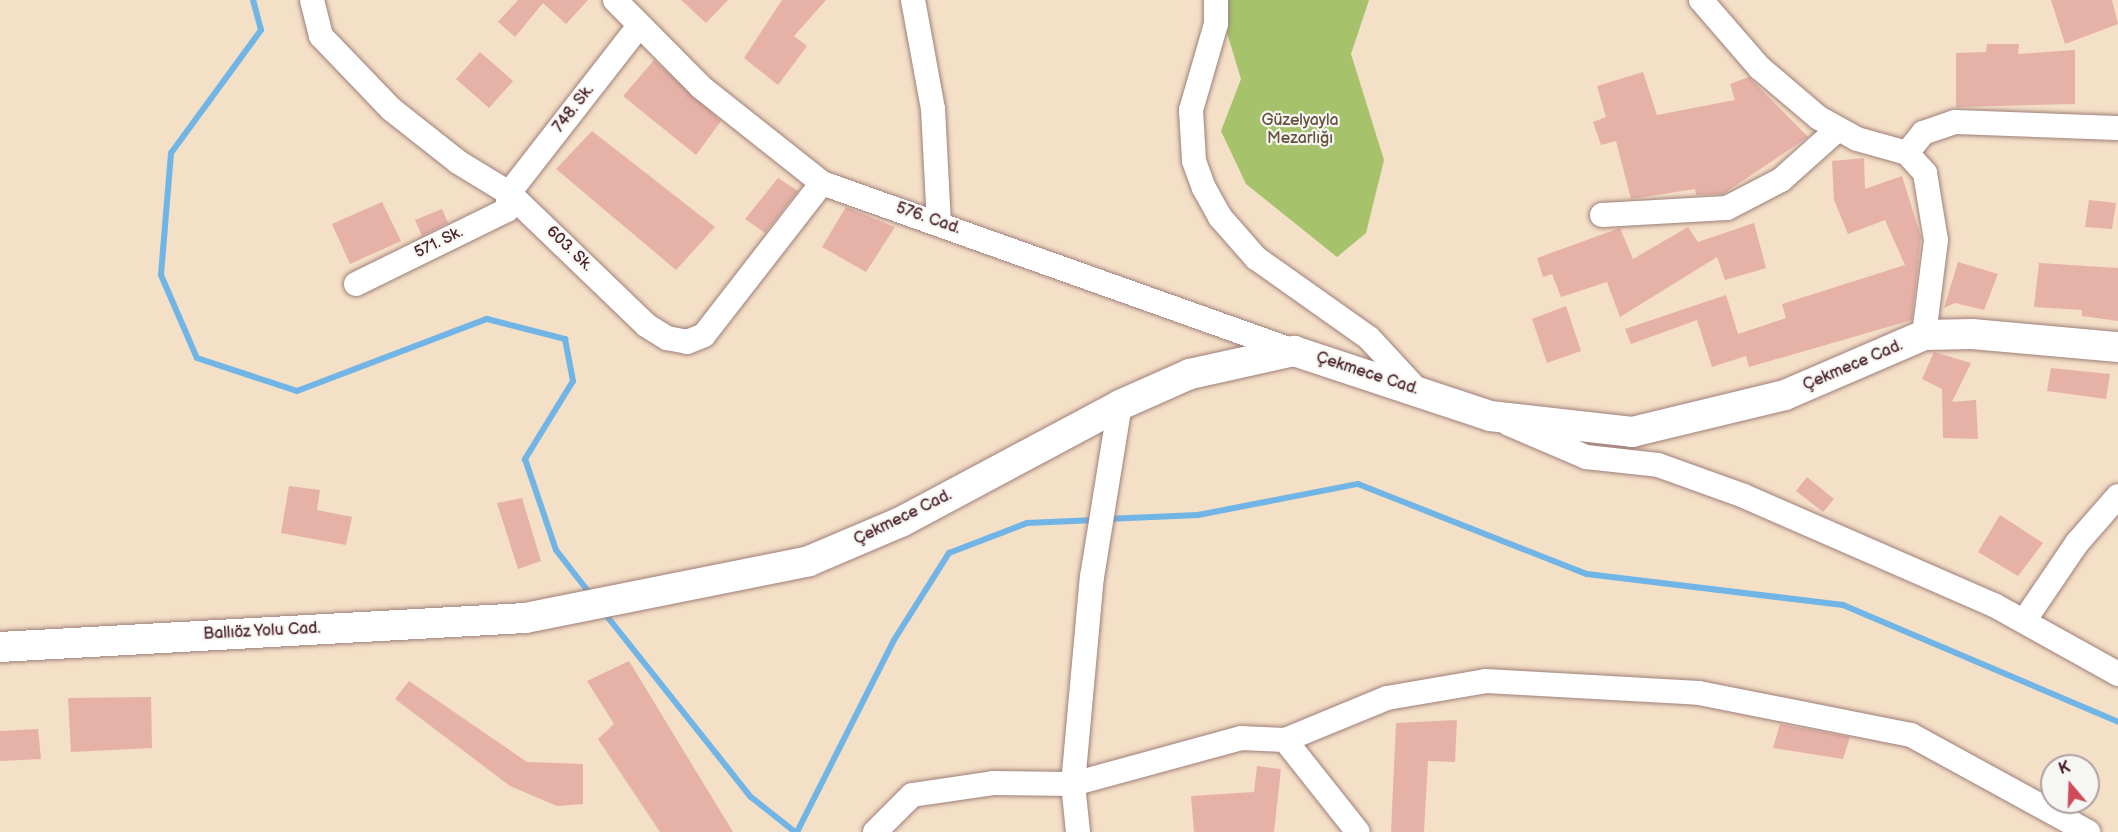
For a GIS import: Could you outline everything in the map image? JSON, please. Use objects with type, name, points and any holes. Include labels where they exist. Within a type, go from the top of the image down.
[{"type":"street","name":"603. Sk.","points":[[312,0],[321,36],[335,56],[399,116],[509,193],[646,325],[687,342],[704,335],[735,301],[822,183]]},
{"type":"street","name":"576. Cad.","points":[[615,0],[701,87],[822,183],[1294,351]]},
{"type":"street","points":[[913,0],[933,109],[939,223]]},
{"type":"street","points":[[1216,0],[1215,24],[1191,110],[1194,161],[1204,188],[1220,217],[1256,258],[1369,338],[1418,391]]},
{"type":"street","points":[[1701,0],[1761,68],[1837,130],[1907,153],[1925,173],[1933,201],[1936,240],[1924,335]]},
{"type":"street","name":"748. Sk.","points":[[509,193],[639,26]]},
{"type":"street","points":[[1907,153],[1923,133],[1954,122],[2118,128]]},
{"type":"street","points":[[1602,215],[1727,208],[1781,180],[1837,130]]},
{"type":"street","name":"571. Sk.","points":[[356,284],[507,210],[509,193]]},
{"type":"street","name":"Çekmece Cad.","points":[[525,618],[808,561],[901,522],[1120,405],[1190,374],[1294,351],[1490,416],[1632,432],[1785,395],[1924,335],[1972,334],[2118,347]]},
{"type":"street","points":[[1078,832],[1073,784],[1092,577],[1108,459],[1120,405]]},
{"type":"street","points":[[1490,416],[1586,457],[1658,465],[1744,496],[2024,621],[2118,674]]},
{"type":"street","points":[[2024,621],[2077,543],[2118,496]]},
{"type":"street","name":"Ballıöz Yolu Cad.","points":[[0,646],[525,618]]},
{"type":"street","points":[[875,832],[912,795],[993,783],[1073,784],[1241,738],[1285,740],[1387,698],[1486,681],[1699,693],[1911,735],[2088,832]]},
{"type":"street","points":[[1285,740],[1358,832]]},
{"type":"green space","name":"Güzelyayla Mezarlığı","points":[[1223,0],[1369,0],[1351,54],[1384,160],[1366,233],[1337,257],[1246,184],[1221,131],[1241,79],[1221,13]]},
{"type":"building","points":[[518,0],[588,0],[566,24],[543,3],[515,37],[498,22]]},
{"type":"building","points":[[681,0],[728,0],[706,23]]},
{"type":"building","points":[[782,0],[826,0],[794,36],[807,46],[778,85],[744,58]]},
{"type":"building","points":[[2051,0],[2112,0],[2118,24],[2065,44]]},
{"type":"building","points":[[1987,44],[2019,44],[2018,54],[2075,50],[2075,104],[1956,107],[1956,53],[1986,52]]},
{"type":"building","points":[[480,52],[513,81],[489,108],[456,79]]},
{"type":"building","points":[[654,60],[721,121],[696,155],[623,96]]},
{"type":"building","points":[[1643,72],[1657,115],[1735,100],[1730,84],[1749,77],[1808,137],[1723,194],[1696,195],[1695,189],[1631,199],[1616,141],[1601,145],[1593,122],[1606,117],[1597,86]]},
{"type":"building","points":[[592,131],[715,227],[676,270],[556,169]]},
{"type":"building","points":[[1864,158],[1865,189],[1902,176],[1921,237],[1912,320],[1749,367],[1746,356],[1712,367],[1697,320],[1631,344],[1625,329],[1726,295],[1738,334],[1786,318],[1782,304],[1905,265],[1885,220],[1848,234],[1834,200],[1832,161]]},
{"type":"building","points":[[778,178],[798,191],[765,233],[745,219]]},
{"type":"building","points":[[2089,200],[2116,203],[2112,229],[2085,227]]},
{"type":"building","points":[[382,202],[401,241],[350,264],[332,224]]},
{"type":"building","points":[[846,207],[895,227],[866,272],[822,247]]},
{"type":"building","points":[[442,209],[448,223],[422,236],[415,220]]},
{"type":"building","points":[[1754,223],[1766,268],[1725,280],[1717,257],[1620,317],[1607,282],[1561,297],[1552,274],[1543,277],[1537,258],[1620,228],[1633,259],[1688,227],[1698,242]]},
{"type":"building","points":[[1958,262],[1998,274],[1984,310],[1955,303],[1944,308]]},
{"type":"building","points":[[2039,263],[2118,268],[2118,321],[2082,316],[2082,310],[2034,307]]},
{"type":"building","points":[[1566,306],[1581,351],[1547,363],[1532,319]]},
{"type":"building","points":[[1934,352],[1971,363],[1952,402],[1976,400],[1978,439],[1943,438],[1942,389],[1922,379]]},
{"type":"building","points":[[2051,368],[2110,374],[2106,399],[2047,391]]},
{"type":"building","points":[[1807,477],[1834,499],[1823,512],[1796,491]]},
{"type":"building","points":[[289,486],[320,490],[317,510],[352,517],[346,545],[281,533]]},
{"type":"building","points":[[522,498],[541,561],[518,569],[497,503]]},
{"type":"building","points":[[2000,515],[2043,543],[2018,576],[1978,552]]},
{"type":"building","points":[[629,661],[733,832],[660,832],[598,739],[614,724],[587,681]]},
{"type":"building","points":[[409,681],[527,762],[583,764],[583,804],[557,806],[510,786],[395,699]]},
{"type":"building","points":[[151,697],[152,748],[71,752],[68,698]]},
{"type":"building","points":[[1457,720],[1455,762],[1428,761],[1424,832],[1391,832],[1396,723]]},
{"type":"building","points":[[1780,724],[1850,737],[1843,759],[1773,748]]},
{"type":"building","points":[[38,729],[41,759],[0,761],[0,731]]},
{"type":"building","points":[[1257,766],[1281,769],[1274,832],[1194,832],[1191,796],[1254,792]]},
{"type":"waterway","points":[[253,0],[261,30],[171,153],[161,275],[197,358],[297,391],[487,319],[565,339],[573,381],[525,459],[556,550],[591,595]]},
{"type":"waterway","points":[[1106,519],[1198,515],[1358,484],[1587,574],[1843,605],[2118,722]]},
{"type":"waterway","points":[[797,832],[894,640],[949,553],[1027,523],[1096,520]]},
{"type":"waterway","points":[[602,610],[751,797],[795,832]]}]
